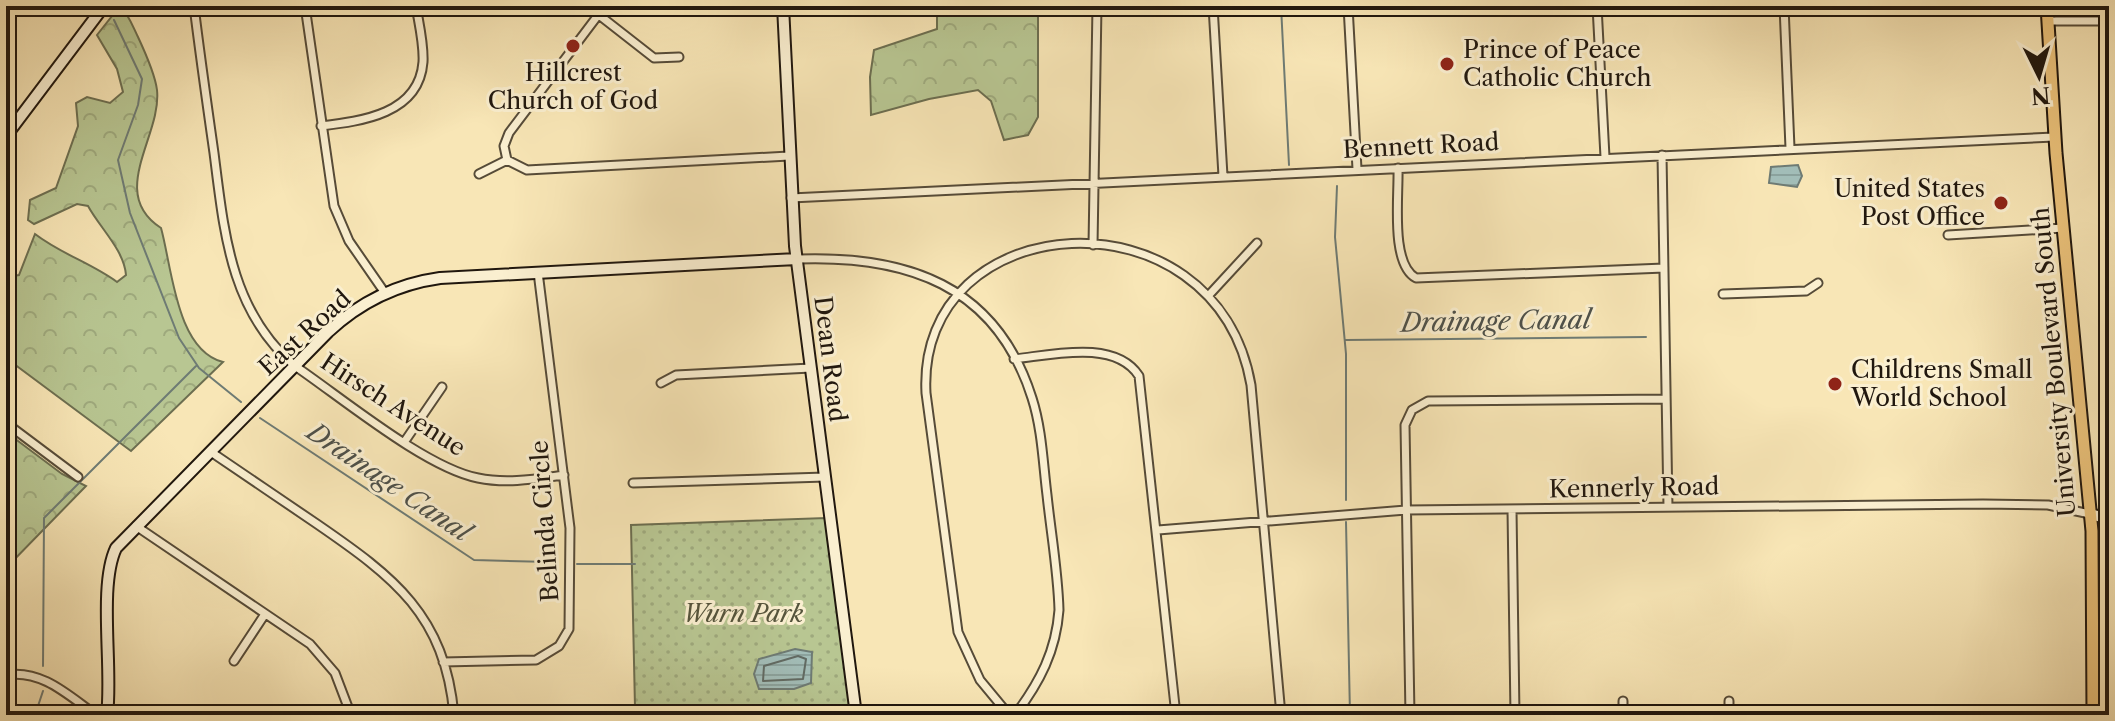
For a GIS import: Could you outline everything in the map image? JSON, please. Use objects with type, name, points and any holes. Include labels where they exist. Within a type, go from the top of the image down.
[{"type":"main road","name":"University Boulevard South","points":[[2047,6],[2054,137],[2090,514],[2093,715]]},
{"type":"street","points":[[6,136],[104,6]]},
{"type":"street","name":"Hirsch Avenue","points":[[194,6],[232,267],[261,328],[295,366],[448,469],[478,478],[507,481],[564,475]]},
{"type":"street","points":[[305,6],[330,190],[340,223],[385,293]]},
{"type":"street","points":[[321,126],[378,117],[397,106],[413,90],[423,58],[416,6]]},
{"type":"street","points":[[507,160],[504,146],[509,133],[605,6]]},
{"type":"street","name":"Dean Road","points":[[783,6],[791,198],[797,259],[856,715]]},
{"type":"street","points":[[1093,245],[1097,6]]},
{"type":"street","points":[[1213,6],[1223,176]]},
{"type":"street","points":[[1348,6],[1357,169]]},
{"type":"street","points":[[1597,6],[1605,157]]},
{"type":"street","points":[[1784,6],[1790,148]]},
{"type":"street","points":[[599,15],[654,58],[679,57]]},
{"type":"street","points":[[2048,21],[2109,21]]},
{"type":"street","name":"Bennett Road","points":[[791,198],[2054,137]]},
{"type":"street","points":[[1662,155],[1668,507]]},
{"type":"street","points":[[507,160],[527,170],[789,156]]},
{"type":"street","points":[[479,174],[507,160]]},
{"type":"street","points":[[1398,168],[1400,255],[1404,269],[1416,278],[1664,268]]},
{"type":"street","points":[[1948,235],[2063,228]]},
{"type":"street","points":[[1209,295],[1257,243]]},
{"type":"street","points":[[1009,715],[980,680],[958,632],[926,393],[931,346],[958,292],[995,265],[1028,251],[1093,245],[1123,247],[1162,260],[1209,295],[1229,322],[1247,364],[1281,715]]},
{"type":"street","points":[[797,259],[840,257],[880,261],[921,274],[958,292],[978,311],[1014,359],[1025,380],[1038,424],[1059,610],[1056,635],[1046,668],[1015,715]]},
{"type":"street","name":"East Road","points":[[107,715],[110,564],[116,548],[341,320],[385,293],[440,278],[797,259]]},
{"type":"street","name":"Belinda Circle","points":[[443,662],[536,660],[552,652],[565,639],[571,620],[571,562],[564,475],[538,272]]},
{"type":"street","points":[[1723,294],[1806,291],[1818,283]]},
{"type":"street","points":[[1014,359],[1102,353],[1129,364],[1142,387],[1176,715]]},
{"type":"street","points":[[661,383],[676,375],[811,368]]},
{"type":"street","points":[[405,441],[442,387]]},
{"type":"street","points":[[1410,715],[1405,425],[1412,410],[1428,401],[1666,399]]},
{"type":"street","points":[[6,423],[78,477]]},
{"type":"street","points":[[211,452],[369,559],[396,582],[424,619],[443,662],[454,715]]},
{"type":"street","points":[[633,483],[825,477]]},
{"type":"street","name":"Kennerly Road","points":[[1158,530],[1406,510],[2048,505],[2109,519]]},
{"type":"street","points":[[1512,510],[1515,715]]},
{"type":"street","points":[[136,526],[321,654],[342,686],[351,715]]},
{"type":"street","points":[[234,661],[265,614]]},
{"type":"street","points":[[6,675],[23,674],[46,680],[96,715]]},
{"type":"street","points":[[1623,701],[1623,715]]},
{"type":"street","points":[[1729,701],[1729,715]]},
{"type":"green space","points":[[120,6],[144,49],[157,90],[156,108],[137,181],[138,198],[146,214],[161,228],[178,305],[186,325],[207,354],[223,362],[131,451],[6,358],[6,277],[19,275],[35,234],[117,282],[126,275],[121,257],[88,206],[77,204],[34,224],[28,220],[30,200],[56,188],[78,126],[76,103],[87,97],[110,103],[123,92],[117,69],[97,35]]},
{"type":"green space","points":[[937,6],[1038,6],[1038,117],[1028,135],[1004,140],[991,101],[978,90],[871,115],[870,77],[874,50],[937,29]]},
{"type":"green space","points":[[6,432],[62,474],[86,486],[6,568]]},
{"type":"green space","name":"Wurn Park","points":[[826,518],[851,707],[635,707],[631,525]]},
{"type":"water","points":[[1798,165],[1802,176],[1797,187],[1769,183],[1771,167]]},
{"type":"water","points":[[795,649],[812,652],[811,683],[794,689],[759,689],[754,674],[759,659]]},
{"type":"waterway","points":[[1281,6],[1289,165]]},
{"type":"waterway","name":"Drainage Canal","points":[[114,20],[142,79],[138,105],[118,160],[130,213],[179,338],[199,368],[241,402]]},
{"type":"waterway","name":"Drainage Canal","points":[[1337,186],[1335,237],[1346,354],[1346,500]]},
{"type":"waterway","name":"Drainage Canal","points":[[1346,340],[1646,337]]},
{"type":"waterway","points":[[43,666],[44,518],[196,366]]},
{"type":"waterway","name":"Drainage Canal","points":[[260,418],[474,560],[551,562]]},
{"type":"waterway","name":"Drainage Canal","points":[[1346,522],[1350,715]]},
{"type":"waterway","points":[[577,564],[635,564]]},
{"type":"waterway","points":[[35,715],[43,691]]},
{"type":"place","name":"Hillcrest Church of God","points":[[573,46]]},
{"type":"place","name":"Prince of Peace Catholic Church","points":[[1447,64]]},
{"type":"place","name":"United States Post Office","points":[[2001,203]]},
{"type":"place","name":"Childrens Small World School","points":[[1835,384]]}]
